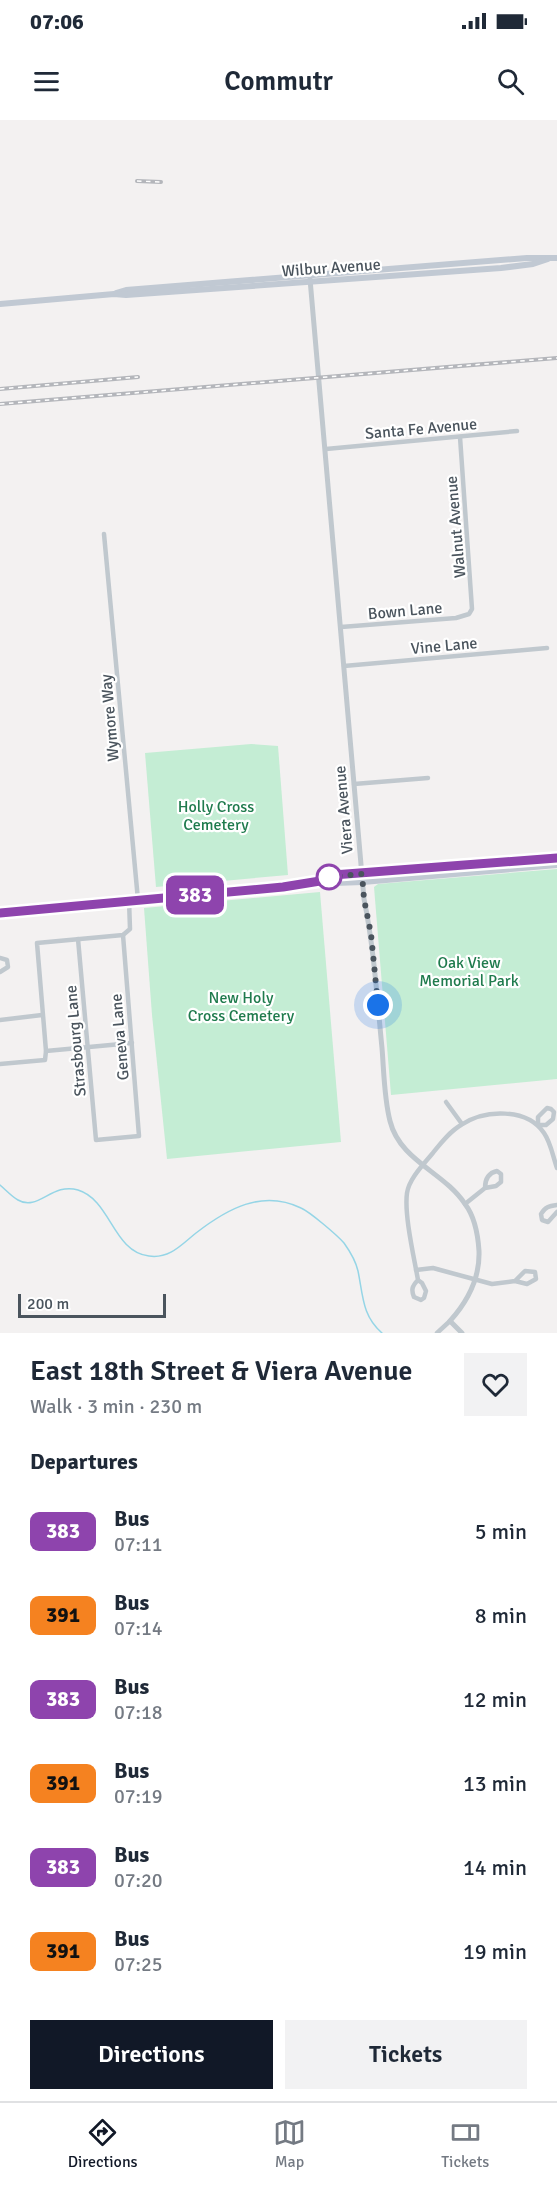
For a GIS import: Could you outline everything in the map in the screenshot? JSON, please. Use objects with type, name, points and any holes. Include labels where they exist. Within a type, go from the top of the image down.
[{"type":"main road","name":"Wilbur Avenue","points":[[310,278],[446,264],[557,258]]},
{"type":"main road","name":"Wilbur Avenue","points":[[0,304],[114,294],[126,290],[523,266],[548,259]]},
{"type":"main road","points":[[446,264],[446,272]]},
{"type":"main road","points":[[0,913],[283,887],[320,881],[333,875],[557,858]]},
{"type":"main road","points":[[320,881],[334,884],[557,865]]},
{"type":"street","name":"Viera Avenue","points":[[310,278],[362,874],[371,934],[388,1114],[396,1138],[408,1153],[453,1190],[465,1204],[474,1222],[478,1240],[479,1263],[476,1280],[466,1301],[437,1333]]},
{"type":"street","name":"Santa Fe Avenue","points":[[326,449],[517,431]]},
{"type":"street","name":"Walnut Avenue","points":[[460,437],[473,604],[469,614]]},
{"type":"street","name":"Wymore Way","points":[[104,534],[138,900]]},
{"type":"street","name":"Bown Lane","points":[[341,627],[456,618],[469,614]]},
{"type":"street","name":"Vine Lane","points":[[344,666],[547,648]]},
{"type":"street","points":[[354,784],[428,778]]},
{"type":"street","name":"Geneva Lane","points":[[96,1140],[139,1136],[123,935],[130,929],[129,900]]},
{"type":"street","points":[[0,1064],[45,1060],[37,943],[123,935]]},
{"type":"street","name":"Strasbourg Lane","points":[[78,939],[96,1140]]},
{"type":"street","points":[[0,958],[7,960],[8,967],[0,972]]},
{"type":"street","points":[[0,1020],[42,1016]]},
{"type":"street","points":[[46,1051],[132,1043]]},
{"type":"street","points":[[446,1102],[462,1124]]},
{"type":"street","points":[[418,1280],[407,1192],[423,1165],[450,1133],[462,1124],[486,1116],[512,1114],[528,1118],[546,1135],[557,1168]]},
{"type":"street","points":[[465,1204],[485,1188]]},
{"type":"street","points":[[557,1206],[548,1206],[542,1211],[542,1220],[548,1222],[557,1212]]},
{"type":"street","points":[[416,1270],[434,1268],[492,1284],[515,1281]]},
{"type":"street","points":[[450,1321],[462,1333]]},
{"type":"green space","name":"Holly Cross Cemetery","points":[[251,744],[278,746],[288,875],[156,887],[145,753]]},
{"type":"green space","name":"Oak View Memorial Park","points":[[557,869],[557,1079],[391,1095],[374,887],[378,884]]},
{"type":"green space","name":"New Holy Cross Cemetery","points":[[320,892],[341,1142],[167,1159],[144,908]]},
{"type":"waterway","points":[[0,1185],[25,1203],[39,1200],[60,1190],[78,1190],[98,1204],[127,1245],[149,1256],[169,1253],[220,1216],[246,1204],[272,1201],[301,1208],[341,1239],[346,1246],[357,1268],[367,1312],[382,1333]]},
{"type":"railway","points":[[137,181],[161,182]]},
{"type":"railway","points":[[0,404],[557,358]]},
{"type":"railway","points":[[0,389],[138,377]]},
{"type":"bus line","name":"383","points":[[0,913],[283,887],[320,881],[333,875],[399,872],[557,858]]},
{"type":"route","points":[[329,877],[362,874],[378,1005]]}]
